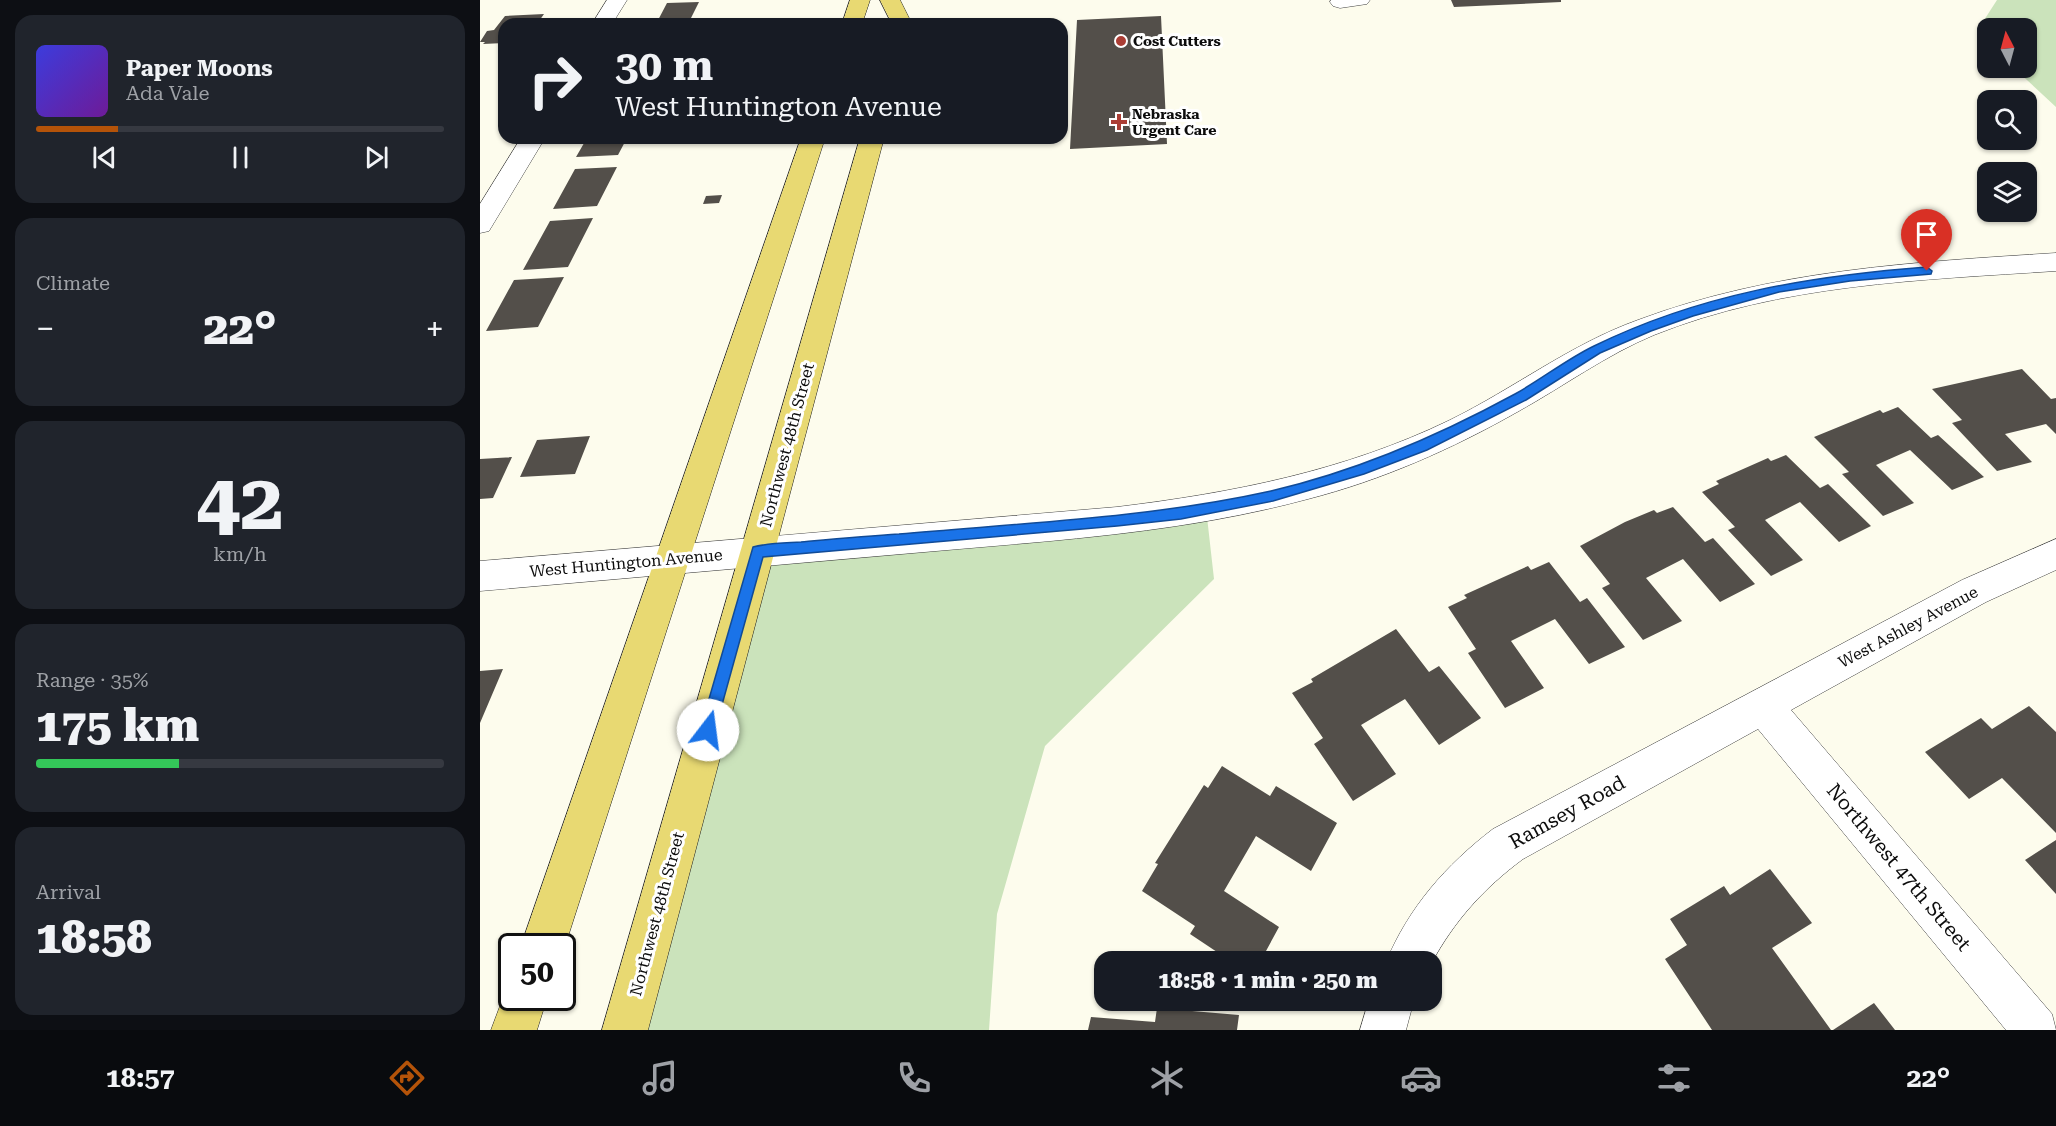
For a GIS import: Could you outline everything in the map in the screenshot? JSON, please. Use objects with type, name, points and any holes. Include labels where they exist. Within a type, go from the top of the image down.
[{"type":"main road","points":[[854,18],[860,0]]},
{"type":"main road","points":[[890,0],[900,18]]},
{"type":"main road","points":[[905,18],[911,0]]},
{"type":"main road","points":[[547,933],[811,144]]},
{"type":"main road","name":"Northwest 48th Street","points":[[625,1030],[870,144]]},
{"type":"main road","points":[[514,1030],[521,1011]]},
{"type":"street","points":[[606,18],[617,0]]},
{"type":"street","points":[[484,211],[529,144]]},
{"type":"street","name":"West Huntington Avenue","points":[[480,576],[1117,520],[1181,513],[1240,503],[1360,471],[1422,446],[1521,396],[1596,350],[1647,328],[1712,305],[1779,288],[1850,277],[2056,262]]},
{"type":"street","name":"West Ashley Avenue","points":[[1762,705],[1974,591],[2056,554]]},
{"type":"street","name":"Ramsey Road","points":[[1414,951],[1423,933],[1457,886],[1476,867],[1508,844],[1762,705]]},
{"type":"street","name":"Northwest 47th Street","points":[[1762,705],[2036,1030]]},
{"type":"street","points":[[1383,1030],[1389,1011]]},
{"type":"green space","points":[[1997,0],[2056,0],[2056,107],[2025,78],[2037,78],[2037,18],[1985,18]]},
{"type":"green space","points":[[1206,508],[1214,579],[1045,746],[997,914],[989,1030],[625,1030],[758,552]]},
{"type":"building","points":[[1451,0],[1561,0],[1561,2],[1454,7]]},
{"type":"building","points":[[699,2],[691,18],[659,18],[667,3]]},
{"type":"building","points":[[544,14],[541,18],[503,18],[505,16]]},
{"type":"building","points":[[1161,16],[1167,144],[1070,149],[1077,20]]},
{"type":"building","points":[[498,25],[498,43],[480,42],[487,31],[494,30]]},
{"type":"building","points":[[584,144],[624,144],[618,155],[576,157]]},
{"type":"building","points":[[617,167],[597,206],[553,209],[575,169]]},
{"type":"building","points":[[722,195],[719,203],[703,204],[706,196]]},
{"type":"building","points":[[593,218],[568,267],[523,270],[550,221]]},
{"type":"building","points":[[564,277],[538,327],[486,331],[514,280]]},
{"type":"building","points":[[2022,369],[2051,399],[2056,398],[2056,434],[2046,424],[2005,434],[2032,462],[1997,471],[1952,423],[1962,420],[1932,389]]},
{"type":"building","points":[[1898,407],[1931,438],[1938,435],[1984,477],[1952,490],[1910,450],[1876,465],[1914,503],[1883,516],[1842,474],[1849,472],[1814,437],[1880,410],[1883,413]]},
{"type":"building","points":[[590,436],[575,474],[520,477],[537,440]]},
{"type":"building","points":[[1786,455],[1820,488],[1828,484],[1871,526],[1839,542],[1800,502],[1765,520],[1803,560],[1771,576],[1728,530],[1735,527],[1702,492],[1719,484],[1716,481],[1768,458],[1771,461]]},
{"type":"building","points":[[512,457],[493,498],[480,499],[480,459]]},
{"type":"building","points":[[1673,507],[1705,542],[1713,538],[1755,584],[1720,602],[1683,559],[1646,578],[1682,621],[1643,640],[1602,588],[1610,584],[1580,546],[1625,522],[1654,510],[1657,513]]},
{"type":"building","points":[[1549,562],[1580,602],[1587,598],[1625,647],[1589,664],[1555,619],[1511,641],[1544,688],[1505,708],[1468,653],[1476,649],[1448,607],[1467,598],[1464,595],[1528,566],[1531,570]]},
{"type":"building","points":[[1396,629],[1429,672],[1439,666],[1481,718],[1439,745],[1405,699],[1361,725],[1396,774],[1353,801],[1314,744],[1323,738],[1292,693],[1313,682],[1311,679]]},
{"type":"building","points":[[503,669],[480,723],[480,671]]},
{"type":"building","points":[[2029,706],[2056,732],[2056,833],[2002,778],[1969,799],[1925,752],[1981,718],[1992,729]]},
{"type":"building","points":[[1222,766],[1270,796],[1276,786],[1337,823],[1311,871],[1256,836],[1224,891],[1279,927],[1266,951],[1216,951],[1190,934],[1195,926],[1142,891],[1158,864],[1155,863],[1204,785],[1208,788]]},
{"type":"building","points":[[2056,840],[2056,894],[2025,860]]},
{"type":"building","points":[[1770,869],[1812,923],[1772,948],[1831,1030],[1712,1030],[1665,959],[1687,945],[1670,919],[1724,886],[1730,895]]},
{"type":"building","points":[[1874,1003],[1895,1030],[1833,1030]]},
{"type":"building","points":[[1157,1011],[1239,1015],[1237,1030],[1088,1030],[1091,1017],[1155,1022]]},
{"type":"place","name":"Cost Cutters","points":[[1121,41]]},
{"type":"place","name":"Nebraska Urgent Care","points":[[1119,122]]},
{"type":"route","points":[[708,730],[758,552],[1117,520],[1181,513],[1273,496],[1360,471],[1422,446],[1521,396],[1596,350],[1647,328],[1712,305],[1779,288],[1850,277],[1927,271]]}]
